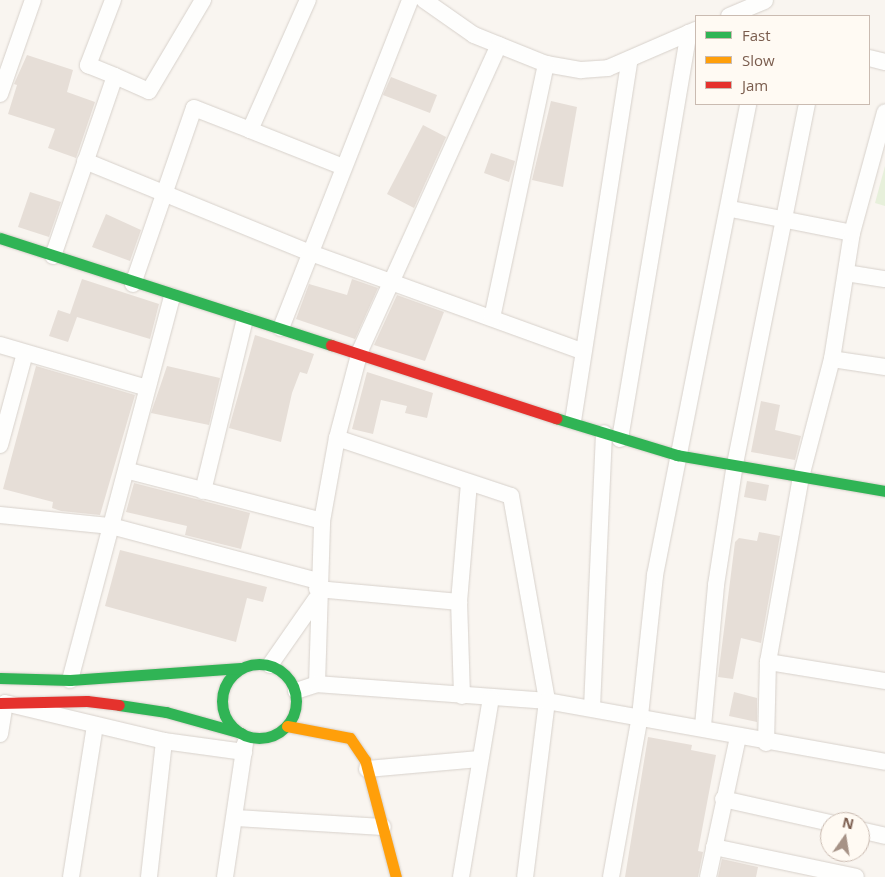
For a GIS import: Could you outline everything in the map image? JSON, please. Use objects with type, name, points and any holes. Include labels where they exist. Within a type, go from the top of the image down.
[{"type":"street","points":[[0,94],[33,0]]},
{"type":"street","points":[[113,0],[88,65],[149,91],[203,0]]},
{"type":"street","points":[[250,130],[308,0]]},
{"type":"street","points":[[281,328],[341,166],[410,0]]},
{"type":"street","points":[[424,0],[474,35],[546,64],[581,70],[608,68],[692,31]]},
{"type":"street","points":[[732,15],[765,2],[762,15]]},
{"type":"street","points":[[620,439],[692,31]]},
{"type":"street","points":[[317,684],[317,590],[322,521],[336,438],[360,352],[499,45]]},
{"type":"street","points":[[870,58],[885,62]]},
{"type":"street","points":[[573,421],[582,350],[630,59]]},
{"type":"street","points":[[492,318],[546,64]]},
{"type":"street","points":[[53,256],[116,76]]},
{"type":"street","points":[[611,877],[640,716],[655,575],[677,454],[731,209],[748,105]]},
{"type":"street","points":[[702,726],[716,585],[735,464],[782,219],[807,105]]},
{"type":"street","points":[[133,284],[163,190],[194,108],[341,166]]},
{"type":"street","points":[[766,743],[768,662],[800,476],[832,359],[852,233],[884,119]]},
{"type":"street","points":[[85,161],[163,190],[308,252],[582,350]]},
{"type":"street","points":[[731,209],[852,233]]},
{"type":"street","points":[[0,238],[133,284],[360,352],[573,421],[620,439],[677,454],[885,492]]},
{"type":"street","points":[[846,273],[885,279]]},
{"type":"street","points":[[70,680],[111,526],[129,471],[147,388],[172,296]]},
{"type":"street","points":[[203,491],[245,318]]},
{"type":"street","points":[[0,345],[147,388]]},
{"type":"street","points":[[0,445],[25,353]]},
{"type":"street","points":[[832,359],[885,367]]},
{"type":"street","points":[[592,708],[604,433]]},
{"type":"street","points":[[336,438],[511,496],[547,701],[525,877]]},
{"type":"street","points":[[129,471],[322,521]]},
{"type":"street","points":[[462,696],[460,602],[469,483]]},
{"type":"street","points":[[0,515],[111,526],[317,590],[460,602]]},
{"type":"street","points":[[270,665],[317,590]]},
{"type":"street","points":[[768,662],[885,681]]},
{"type":"street","points":[[0,678],[70,680],[270,665],[286,674],[296,691],[296,710],[287,726],[276,735],[244,740],[164,741],[2,703]]},
{"type":"street","points":[[226,877],[236,818],[244,740],[227,719],[222,701],[231,676],[241,668]]},
{"type":"street","points":[[296,691],[317,684],[547,701],[702,726],[766,743],[885,762]]},
{"type":"street","points":[[461,877],[491,698]]},
{"type":"street","points":[[2,703],[87,701],[166,712],[244,740]]},
{"type":"street","points":[[0,734],[2,703]]},
{"type":"street","points":[[71,877],[95,726]]},
{"type":"street","points":[[287,726],[350,738],[367,769],[396,877]]},
{"type":"street","points":[[708,877],[738,737]]},
{"type":"street","points":[[148,877],[164,741]]},
{"type":"street","points":[[367,769],[480,759]]},
{"type":"street","points":[[724,799],[820,821]]},
{"type":"street","points":[[236,818],[383,826]]},
{"type":"street","points":[[870,832],[885,836]]},
{"type":"street","points":[[714,847],[774,870],[856,877]]},
{"type":"green space","points":[[885,166],[885,206],[875,203]]},
{"type":"building","points":[[27,55],[73,70],[67,92],[95,102],[76,158],[48,148],[55,129],[8,114],[17,85],[14,84]]},
{"type":"building","points":[[391,77],[437,95],[430,113],[383,95]]},
{"type":"building","points":[[551,101],[577,107],[563,187],[532,180]]},
{"type":"building","points":[[423,125],[446,137],[414,208],[387,194]]},
{"type":"building","points":[[491,153],[515,161],[509,182],[484,173]]},
{"type":"building","points":[[30,192],[61,202],[49,237],[18,227]]},
{"type":"building","points":[[106,214],[141,230],[130,261],[92,247]]},
{"type":"building","points":[[82,279],[159,304],[150,339],[77,317],[68,342],[49,336],[58,310],[70,314]]},
{"type":"building","points":[[352,279],[378,288],[355,339],[296,319],[309,284],[347,295]]},
{"type":"building","points":[[397,295],[444,312],[425,361],[374,345]]},
{"type":"building","points":[[255,335],[314,354],[307,374],[300,372],[292,393],[281,442],[229,428]]},
{"type":"building","points":[[36,366],[135,395],[100,515],[61,511],[52,508],[53,502],[3,489]]},
{"type":"building","points":[[167,366],[220,378],[209,425],[151,413]]},
{"type":"building","points":[[367,372],[433,393],[427,418],[405,413],[407,406],[381,400],[373,434],[352,429]]},
{"type":"building","points":[[761,401],[780,405],[775,430],[801,436],[795,460],[751,452]]},
{"type":"building","points":[[747,481],[769,485],[766,501],[744,497]]},
{"type":"building","points":[[134,483],[250,513],[241,549],[185,535],[187,526],[126,512]]},
{"type":"building","points":[[759,532],[780,536],[761,643],[741,638],[733,679],[718,677],[735,542],[739,538],[757,541]]},
{"type":"building","points":[[120,550],[267,587],[263,602],[247,598],[236,642],[105,606]]},
{"type":"building","points":[[734,692],[757,698],[757,722],[729,716]]},
{"type":"building","points":[[648,737],[692,745],[691,750],[716,755],[698,851],[703,852],[698,877],[625,877]]},
{"type":"building","points":[[722,859],[758,867],[756,877],[718,877]]},
{"type":"traffic: fast","points":[[0,238],[331,345]]},
{"type":"traffic: fast","points":[[556,418],[677,455],[885,491]]},
{"type":"traffic: fast","points":[[259,664],[280,670],[290,680],[296,701],[290,722],[280,732],[259,738],[238,732],[228,722],[222,701],[228,680],[238,670],[259,664]]},
{"type":"traffic: fast","points":[[0,678],[70,680],[241,668]]},
{"type":"traffic: fast","points":[[119,705],[166,712],[241,733]]},
{"type":"traffic: slow","points":[[287,726],[350,738],[365,760],[396,877]]},
{"type":"traffic: jam","points":[[331,345],[556,418]]},
{"type":"traffic: jam","points":[[0,703],[87,701],[119,705]]}]
